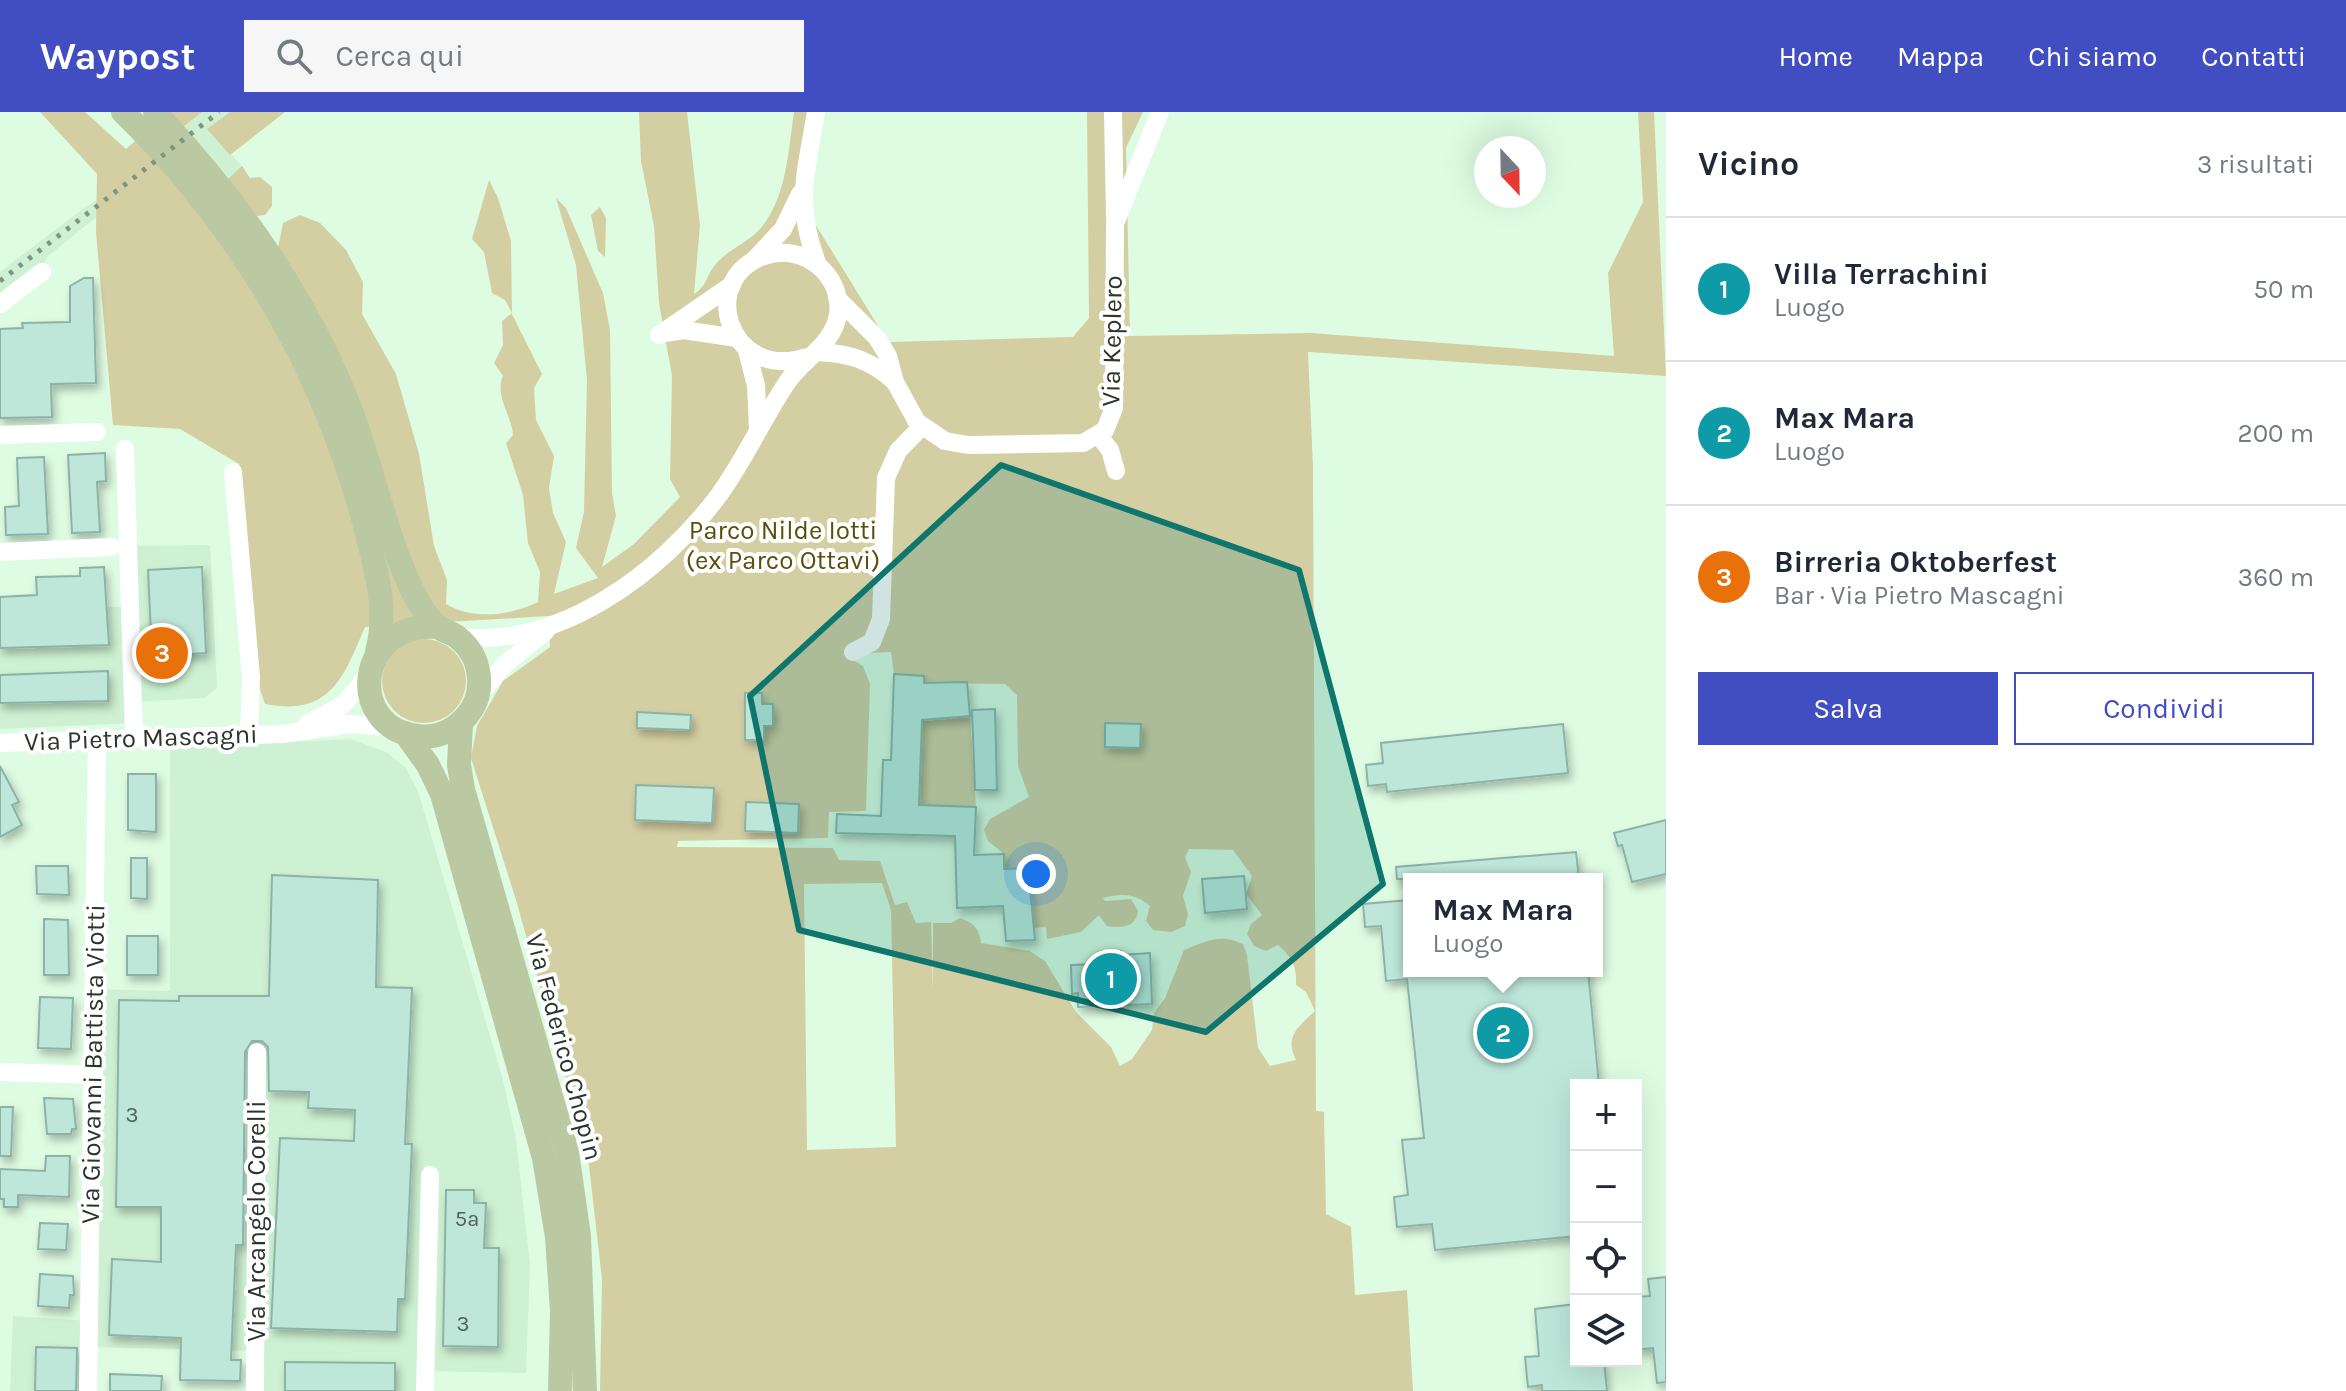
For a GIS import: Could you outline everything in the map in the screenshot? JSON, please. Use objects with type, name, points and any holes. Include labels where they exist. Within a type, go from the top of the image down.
[{"type":"main road","name":"Via Federico Chopin","points":[[123,112],[196,191],[229,235],[293,336],[321,395],[350,472],[372,553],[384,624],[373,662],[373,704],[428,765],[442,794],[544,1158],[559,1267],[560,1391]]},
{"type":"main road","points":[[155,112],[245,216],[291,288],[334,368],[365,450],[405,576],[477,664],[478,696]]},
{"type":"main road","points":[[373,662],[404,630],[448,632]]},
{"type":"main road","name":"Via Federico Chopin","points":[[478,696],[461,723],[459,765],[463,789],[567,1152],[579,1236],[585,1391]]},
{"type":"main road","points":[[399,730],[434,736],[461,723]]},
{"type":"street","points":[[478,696],[504,665],[551,626],[615,592],[677,541],[721,493],[758,429],[834,328],[837,298],[834,285],[818,265],[803,222],[802,188],[816,112]]},
{"type":"street","points":[[1113,112],[1115,224]]},
{"type":"street","name":"Via Keplero","points":[[922,426],[945,441],[968,445],[1074,444],[1099,436],[1110,424],[1114,408],[1115,224],[1160,112]]},
{"type":"street","points":[[802,188],[783,229],[732,285],[659,335],[683,330],[742,344],[776,363],[812,354],[858,356],[878,366],[895,382],[922,426],[904,443],[888,469],[881,619],[872,642],[853,652]]},
{"type":"street","points":[[754,261],[780,252],[793,253],[818,265]]},
{"type":"street","points":[[0,304],[42,272]]},
{"type":"street","points":[[732,285],[727,307],[756,386],[758,429]]},
{"type":"street","points":[[837,298],[877,338],[888,356],[895,382]]},
{"type":"street","points":[[0,435],[97,432]]},
{"type":"street","points":[[1099,436],[1110,450],[1116,471]]},
{"type":"street","points":[[125,449],[134,736]]},
{"type":"street","points":[[233,472],[251,677],[249,733]]},
{"type":"street","points":[[0,552],[111,547]]},
{"type":"street","points":[[448,632],[494,639],[551,626]]},
{"type":"street","name":"Via Pietro Mascagni","points":[[282,734],[343,705],[373,662]]},
{"type":"street","name":"Via Pietro Mascagni","points":[[0,743],[134,736],[282,734],[350,724],[399,730]]},
{"type":"street","name":"Via Giovanni Battista Viotti","points":[[88,1391],[97,738]]},
{"type":"street","name":"Via Arcangelo Corelli","points":[[255,1391],[257,1052]]},
{"type":"street","points":[[0,1072],[94,1075]]},
{"type":"street","points":[[425,1391],[430,1175]]},
{"type":"highlighted area","points":[[1001,465],[1299,570],[1383,884],[1206,1032],[799,930],[750,696]]},
{"type":"shaded area","points":[[202,112],[230,112],[208,129],[242,166],[227,181],[182,127]]},
{"type":"shaded area","points":[[156,169],[48,256],[42,268],[0,300],[0,272],[88,205]]},
{"type":"shaded area","points":[[210,545],[217,688],[204,698],[134,702],[134,723],[0,729],[0,613],[130,606],[129,546]]},
{"type":"shaded area","points":[[350,739],[386,752],[405,767],[418,791],[503,1080],[516,1139],[530,1265],[526,1373],[426,1371],[425,1391],[255,1391],[255,1351],[89,1347],[88,1391],[10,1391],[13,1316],[89,1321],[94,989],[170,991],[170,748]]},
{"type":"green space","name":"Parco Nilde Iotti (ex Parco Ottavi)","points":[[40,112],[85,112],[126,149],[168,112],[202,112],[183,127],[227,180],[242,166],[250,178],[260,177],[272,187],[272,206],[265,215],[256,216],[278,248],[283,223],[300,215],[320,223],[346,250],[363,282],[362,314],[396,374],[419,454],[434,546],[447,580],[446,604],[468,612],[492,614],[538,602],[540,572],[528,543],[523,495],[506,443],[513,435],[502,398],[503,376],[494,363],[503,345],[502,321],[512,313],[542,374],[534,388],[536,420],[554,456],[549,488],[553,513],[566,542],[554,594],[598,578],[576,548],[584,512],[587,380],[576,265],[556,198],[566,208],[603,293],[610,330],[612,493],[616,516],[602,567],[634,544],[680,497],[670,479],[672,376],[659,303],[654,226],[641,161],[639,112],[687,112],[700,225],[694,294],[702,288],[720,260],[754,235],[768,218],[785,174],[794,112],[824,112],[810,189],[812,219],[888,342],[1073,337],[1089,318],[1087,112],[1143,112],[1126,148],[1130,336],[1311,333],[1614,356],[1608,273],[1643,202],[1638,112],[1654,112],[1666,376],[1308,352],[1313,467],[1316,1111],[1324,1112],[1326,1214],[1351,1227],[1355,1295],[1407,1290],[1413,1391],[600,1391],[602,1279],[588,1157],[516,900],[471,758],[477,726],[503,681],[550,647],[549,616],[365,627],[350,662],[332,689],[306,704],[265,704],[257,681],[239,464],[180,429],[113,425],[96,232],[97,174]],"holes":[[[891,652],[894,674],[924,676],[918,805],[976,807],[970,716],[928,719],[927,683],[1005,684],[1017,695],[1018,766],[1029,797],[990,819],[984,830],[988,841],[1004,854],[1004,869],[1028,868],[1033,928],[1046,927],[1047,939],[1081,932],[1099,915],[1107,926],[1131,924],[1138,911],[1131,899],[1105,901],[1103,898],[1116,895],[1134,896],[1150,906],[1146,921],[1153,930],[1171,932],[1185,926],[1188,914],[1183,896],[1191,872],[1185,857],[1189,849],[1233,850],[1252,876],[1246,894],[1262,915],[1251,924],[1247,934],[1254,946],[1266,951],[1278,945],[1287,954],[1296,973],[1296,985],[1306,992],[1315,1011],[1298,1027],[1292,1039],[1296,1060],[1270,1066],[1258,1048],[1247,955],[1243,944],[1235,941],[1214,940],[1184,950],[1165,998],[1154,1013],[1152,1030],[1132,1059],[1120,1066],[1111,1047],[1076,1012],[1045,961],[1030,951],[981,943],[975,927],[960,918],[951,923],[933,923],[933,992],[931,922],[916,923],[907,902],[895,905],[880,861],[839,860],[833,848],[677,847],[678,841],[828,838],[829,812],[866,811],[870,684],[863,666],[843,654]],[[1105,723],[1141,724],[1140,747],[1105,747]],[[882,883],[891,910],[896,1147],[807,1150],[804,884]]]},
{"type":"green space","points":[[230,112],[285,112],[230,155],[207,129]]},
{"type":"green space","points":[[489,180],[511,241],[512,313],[505,300],[492,293],[484,252],[472,239]]},
{"type":"green space","points":[[600,207],[606,218],[605,257],[598,251],[591,215]]},
{"type":"green space","points":[[424,639],[440,642],[454,651],[463,665],[466,681],[463,697],[454,711],[440,720],[424,723],[408,720],[394,711],[385,697],[382,681],[385,665],[394,651],[408,642]]},
{"type":"building","points":[[84,278],[93,278],[96,383],[51,384],[52,417],[0,418],[0,329],[23,328],[22,323],[70,322],[70,286]]},
{"type":"building","points":[[105,453],[106,481],[97,482],[100,532],[72,533],[68,455]]},
{"type":"building","points":[[44,457],[48,534],[6,535],[5,507],[19,506],[17,458]]},
{"type":"building","points":[[104,567],[109,645],[0,648],[0,597],[37,595],[36,577],[80,576],[80,568]]},
{"type":"building","points":[[202,567],[206,653],[152,656],[148,570]]},
{"type":"building","points":[[108,671],[108,701],[0,703],[0,675]]},
{"type":"building","points":[[894,674],[924,676],[924,683],[967,682],[970,716],[922,720],[919,805],[976,807],[974,855],[1004,854],[1004,869],[1028,868],[1035,940],[1006,941],[1003,906],[957,908],[955,836],[836,833],[837,814],[881,816],[883,760],[891,760]]},
{"type":"building","points":[[745,693],[762,693],[762,704],[773,704],[773,726],[764,726],[764,740],[745,740]]},
{"type":"building","points":[[995,709],[997,790],[975,790],[972,710]]},
{"type":"building","points":[[637,712],[691,715],[690,730],[637,728]]},
{"type":"building","points":[[1105,723],[1141,724],[1140,748],[1105,747]]},
{"type":"building","points":[[1563,724],[1568,773],[1387,792],[1386,784],[1368,786],[1366,765],[1383,763],[1381,743]]},
{"type":"building","points":[[0,766],[19,802],[12,805],[22,825],[0,837]]},
{"type":"building","points":[[128,774],[156,774],[156,832],[128,830]]},
{"type":"building","points":[[636,785],[714,788],[712,823],[635,820]]},
{"type":"building","points":[[746,802],[799,804],[798,833],[745,831]]},
{"type":"building","points":[[1666,820],[1666,874],[1632,882],[1622,845],[1618,846],[1614,833]]},
{"type":"building","points":[[1576,852],[1578,873],[1403,873],[1403,879],[1397,879],[1396,867]]},
{"type":"building","points":[[131,858],[147,858],[147,899],[131,898]]},
{"type":"building","points":[[36,866],[68,866],[69,895],[37,894]]},
{"type":"building","points":[[272,875],[378,880],[376,987],[412,988],[405,1144],[412,1144],[405,1299],[398,1299],[397,1332],[271,1328],[280,1138],[354,1141],[355,1110],[308,1108],[309,1092],[269,1091],[268,1047],[262,1041],[252,1041],[245,1052],[243,1245],[236,1245],[231,1360],[241,1360],[240,1381],[180,1380],[181,1338],[109,1335],[112,1259],[161,1262],[161,1207],[116,1207],[119,1000],[179,1001],[179,996],[269,996]]},
{"type":"building","points":[[1244,876],[1247,909],[1205,913],[1202,879]]},
{"type":"building","points":[[1403,901],[1403,977],[1589,977],[1598,1079],[1570,1079],[1570,1237],[1435,1250],[1432,1224],[1397,1227],[1394,1197],[1408,1195],[1402,1140],[1424,1138],[1407,979],[1386,981],[1381,926],[1365,927],[1363,904]]},
{"type":"building","points":[[44,919],[68,920],[69,975],[44,975]]},
{"type":"building","points":[[127,936],[158,936],[158,975],[127,975]]},
{"type":"building","points":[[1121,951],[1121,955],[1150,953],[1152,1004],[1078,1007],[1078,993],[1072,994],[1071,965],[1100,964],[1099,952]]},
{"type":"building","points":[[40,997],[73,998],[71,1049],[38,1048]]},
{"type":"building","points":[[44,1098],[73,1099],[76,1129],[72,1129],[71,1134],[47,1134]]},
{"type":"building","points":[[0,1107],[13,1107],[11,1156],[0,1156]]},
{"type":"building","points":[[46,1156],[70,1156],[69,1197],[18,1195],[18,1207],[4,1207],[4,1199],[0,1199],[0,1169],[45,1171]]},
{"type":"building","points":[[446,1190],[474,1190],[474,1203],[486,1203],[484,1248],[499,1248],[498,1347],[443,1346]]},
{"type":"building","points":[[40,1223],[68,1224],[66,1250],[38,1249]]},
{"type":"building","points":[[40,1274],[73,1276],[74,1295],[70,1295],[69,1308],[38,1306]]},
{"type":"building","points":[[1666,1277],[1666,1382],[1657,1383],[1653,1348],[1642,1349],[1642,1297],[1650,1296],[1648,1279]]},
{"type":"building","points":[[1570,1305],[1570,1367],[1605,1367],[1607,1391],[1542,1391],[1542,1385],[1528,1387],[1525,1357],[1539,1356],[1535,1309]]},
{"type":"building","points":[[36,1347],[77,1348],[76,1391],[35,1391]]},
{"type":"building","points":[[285,1362],[395,1363],[395,1391],[285,1391]]},
{"type":"building","points":[[110,1374],[162,1376],[161,1391],[110,1391]]},
{"type":"railway","points":[[0,281],[219,112]]},
{"type":"place","name":"Birreria Oktoberfest","points":[[162,653]]},
{"type":"place","name":"Villa Terrachini","points":[[1111,979]]},
{"type":"place","name":"Max Mara","points":[[1503,1033]]}]
